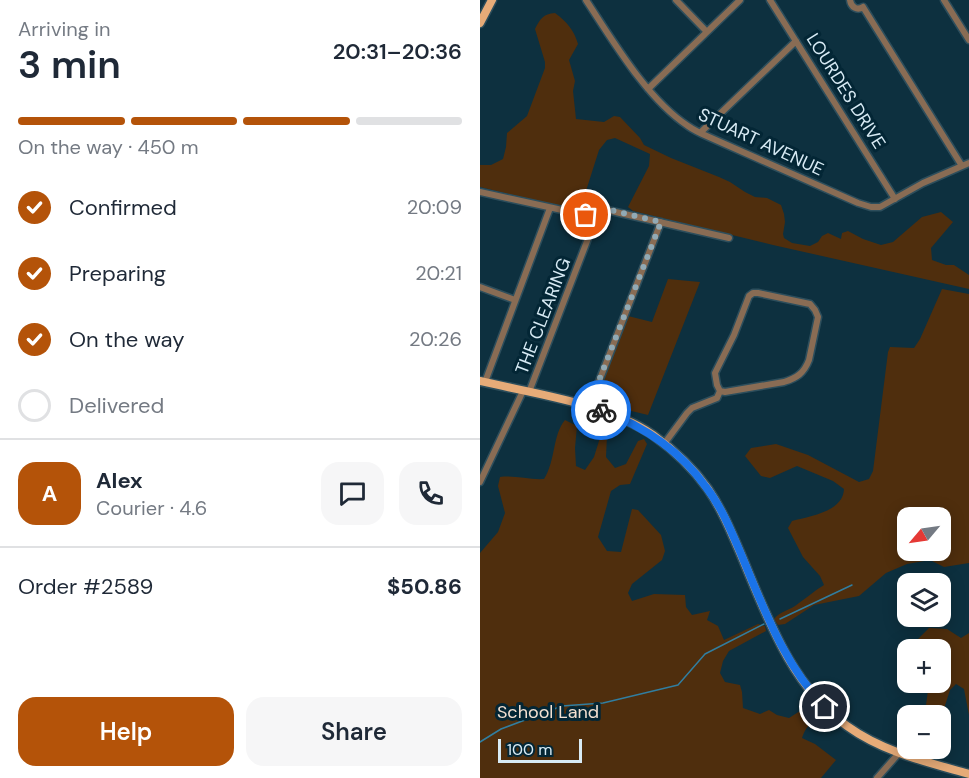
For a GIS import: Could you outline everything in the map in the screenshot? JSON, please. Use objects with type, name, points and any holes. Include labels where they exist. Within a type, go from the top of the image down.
[{"type":"main road","points":[[480,23],[492,0]]},
{"type":"main road","points":[[482,381],[589,406],[636,424],[664,444],[695,472],[717,504],[778,639],[790,663],[806,686],[830,712],[847,726],[897,752]]},
{"type":"main road","points":[[919,759],[969,774]]},
{"type":"street","name":"STUART AVENUE","points":[[586,0],[648,89],[687,126],[863,205],[880,207],[923,183],[965,164]]},
{"type":"street","points":[[676,0],[706,32]]},
{"type":"street","points":[[648,89],[740,0]]},
{"type":"street","name":"LOURDES DRIVE","points":[[770,0],[896,199]]},
{"type":"street","points":[[850,0],[853,7],[859,9],[866,5],[867,0]]},
{"type":"street","points":[[946,0],[969,40]]},
{"type":"street","points":[[863,7],[965,164]]},
{"type":"street","points":[[700,133],[796,41]]},
{"type":"street","points":[[480,192],[594,217],[597,210],[607,210],[729,238]]},
{"type":"street","points":[[482,381],[550,208]]},
{"type":"street","name":"THE CLEARING","points":[[480,482],[526,391],[589,236],[594,217]]},
{"type":"street","points":[[589,406],[661,222]]},
{"type":"street","points":[[480,287],[515,300]]},
{"type":"street","points":[[758,292],[810,303],[813,306],[818,317],[809,360],[799,376],[794,380],[784,382],[720,391],[715,373],[734,335],[749,296],[758,292]]},
{"type":"street","points":[[664,444],[687,413],[703,403],[714,401],[720,391]]},
{"type":"street","points":[[877,778],[897,755]]},
{"type":"green space","points":[[555,13],[570,27],[578,44],[569,60],[575,81],[573,91],[576,119],[604,122],[614,116],[620,117],[644,145],[730,182],[755,197],[767,198],[781,205],[785,222],[784,238],[792,243],[810,246],[828,233],[841,239],[842,233],[848,231],[881,245],[893,242],[922,217],[941,212],[953,222],[931,248],[932,260],[954,265],[969,275],[969,289],[633,211],[628,207],[649,166],[650,154],[615,138],[607,140],[599,150],[585,194],[585,208],[581,211],[480,187],[480,165],[491,165],[503,159],[507,133],[527,116],[545,68],[535,29],[542,18]]},
{"type":"green space","points":[[668,279],[700,282],[648,415],[594,402],[628,316],[652,322]]},
{"type":"green space","points":[[942,289],[969,294],[969,563],[944,567],[932,561],[951,561],[951,507],[897,507],[897,561],[924,561],[907,564],[886,573],[859,596],[814,605],[785,624],[778,625],[774,619],[777,616],[824,585],[820,576],[803,557],[788,528],[792,521],[832,508],[842,497],[844,489],[833,481],[797,466],[770,478],[761,476],[745,456],[751,448],[776,444],[808,455],[859,482],[869,479],[873,471],[888,352],[890,347],[914,348]]},
{"type":"green space","name":"School Land","points":[[565,420],[577,426],[576,466],[585,470],[594,457],[603,428],[609,427],[606,457],[615,468],[626,464],[638,441],[644,439],[647,444],[630,484],[620,485],[611,491],[598,537],[607,551],[621,552],[632,509],[638,510],[661,535],[665,551],[662,560],[632,584],[628,593],[632,601],[654,594],[685,595],[686,607],[692,615],[710,611],[707,620],[718,626],[724,640],[758,624],[765,626],[766,631],[729,651],[720,673],[725,682],[740,685],[743,708],[760,714],[769,710],[789,718],[811,704],[819,717],[813,721],[802,738],[815,744],[836,760],[821,778],[480,778],[480,553],[498,532],[505,513],[498,486],[500,477],[544,479],[551,464],[558,433]]},
{"type":"green space","points":[[929,628],[947,629],[961,638],[969,633],[969,715],[964,689],[956,684],[951,689],[951,639],[918,639]]},
{"type":"green space","points":[[928,693],[949,693],[945,705],[926,705]]},
{"type":"waterway","points":[[780,619],[852,585]]},
{"type":"waterway","points":[[480,742],[501,729],[562,706],[603,703],[678,685],[705,654],[764,624]]},
{"type":"way so far","points":[[586,215],[594,217],[597,210],[607,210],[661,222],[589,406],[601,410]]},
{"type":"route","points":[[601,410],[636,424],[668,446],[705,485],[724,517],[790,663],[810,692],[825,707]]}]
